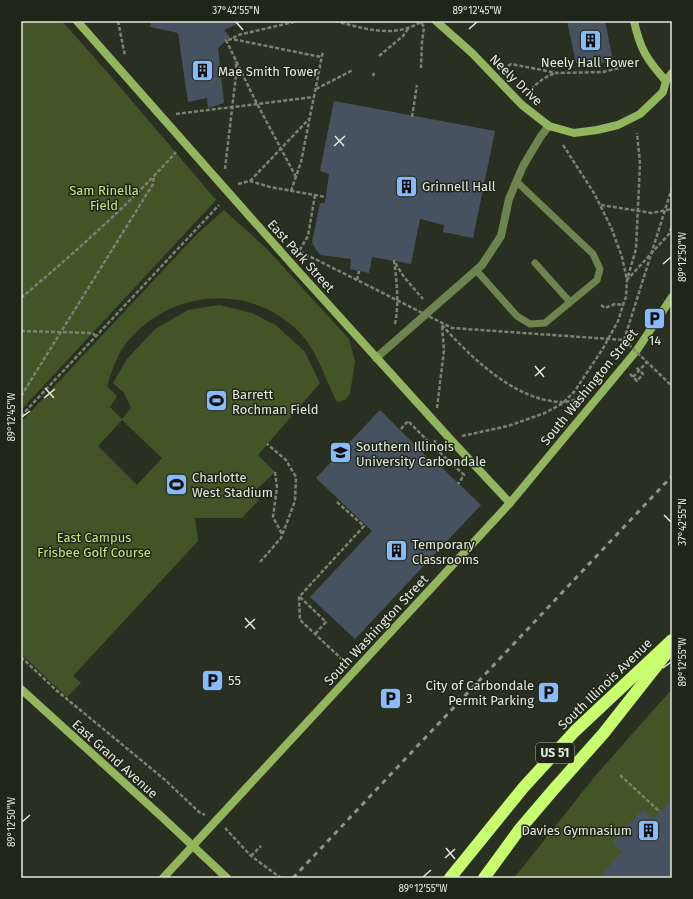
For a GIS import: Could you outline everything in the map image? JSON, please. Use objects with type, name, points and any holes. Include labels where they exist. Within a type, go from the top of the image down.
[{"type":"highway","name":"South Illinois Avenue","points":[[450,878],[523,788],[576,731],[672,640]]},
{"type":"highway","name":"South Illinois Avenue","points":[[484,878],[519,830],[603,734],[672,646]]},
{"type":"street","name":"East Park Street","points":[[77,21],[376,358],[510,503]]},
{"type":"street","name":"Neely Drive","points":[[436,21],[472,53],[522,105],[549,126],[574,133],[618,125],[640,114],[663,92],[666,81],[672,73]]},
{"type":"street","points":[[634,21],[645,56],[666,81]]},
{"type":"street","points":[[376,358],[482,265],[501,236],[509,199],[527,160],[541,136],[549,126]]},
{"type":"street","name":"South Washington Street","points":[[163,878],[510,503],[637,350],[672,297]]},
{"type":"street","name":"East Grand Avenue","points":[[21,689],[227,878]]},
{"type":"lane","points":[[476,270],[516,316],[530,324],[545,323],[596,280],[600,269],[593,254],[517,182]]},
{"type":"lane","points":[[535,263],[570,302]]},
{"type":"path","points":[[118,21],[125,56]]},
{"type":"path","points":[[232,39],[238,35],[298,21]]},
{"type":"path","points":[[335,21],[375,31],[408,29],[421,22],[424,28],[421,68]]},
{"type":"path","points":[[379,56],[407,32],[408,29]]},
{"type":"path","points":[[296,177],[280,149],[226,40],[232,39],[322,57]]},
{"type":"path","points":[[291,191],[301,162],[322,51]]},
{"type":"path","points":[[225,169],[236,75],[236,59]]},
{"type":"path","points":[[503,68],[511,64],[557,73],[602,72],[627,66]]},
{"type":"path","points":[[315,90],[352,70]]},
{"type":"path","points":[[527,94],[539,81],[547,76],[557,73]]},
{"type":"path","points":[[412,117],[418,85]]},
{"type":"path","points":[[176,114],[314,97]]},
{"type":"path","points":[[238,184],[250,180],[310,118]]},
{"type":"path","points":[[563,403],[574,392],[602,350],[618,322],[624,305],[627,280],[636,248],[640,163],[637,133]]},
{"type":"path","points":[[21,298],[105,224],[154,176],[184,143]]},
{"type":"path","points":[[563,146],[600,205],[611,227],[622,257],[627,280]]},
{"type":"path","points":[[21,396],[153,184],[154,176]]},
{"type":"path","points":[[250,180],[270,187],[326,197]]},
{"type":"path","points":[[624,340],[672,188]]},
{"type":"path","points":[[315,195],[308,236],[299,251],[452,328],[624,340],[672,386]]},
{"type":"path","points":[[21,416],[218,205]]},
{"type":"path","points":[[600,205],[652,213],[672,210]]},
{"type":"path","points":[[627,280],[669,234],[672,226]]},
{"type":"path","points":[[392,345],[396,317],[396,279],[394,261],[404,277],[423,299]]},
{"type":"path","points":[[357,280],[360,271]]},
{"type":"path","points":[[601,305],[605,308],[615,304],[624,305]]},
{"type":"path","points":[[435,448],[434,422],[439,400],[444,350],[442,325],[475,359],[489,371],[537,398],[563,403]]},
{"type":"path","points":[[21,331],[92,333],[96,336]]},
{"type":"path","points":[[636,367],[643,374],[636,381],[633,377],[647,362]]},
{"type":"path","points":[[435,448],[449,438],[508,426],[545,413],[563,403],[603,391]]},
{"type":"path","points":[[401,429],[408,421],[464,474],[458,484]]},
{"type":"path","points":[[260,562],[281,538],[295,501],[296,478],[286,460],[267,444]]},
{"type":"path","points":[[275,472],[277,488],[273,517],[283,534]]},
{"type":"path","points":[[337,502],[364,526],[299,597],[300,620],[355,671]]},
{"type":"path","points":[[299,597],[326,622],[315,634]]},
{"type":"path","points":[[21,657],[56,690],[164,779],[199,812],[206,815],[211,815]]},
{"type":"path","points":[[620,775],[660,812]]},
{"type":"path","points":[[232,834],[251,856],[281,878]]},
{"type":"path","points":[[251,856],[261,846]]},
{"type":"green space","name":"Sam Rinella Field","points":[[21,21],[62,21],[216,200],[21,410]]},
{"type":"green space","name":"East Campus Frisbee Golf Course","points":[[224,210],[266,248],[349,339],[355,361],[350,394],[345,400],[337,402],[315,354],[303,336],[275,313],[253,304],[230,299],[207,299],[184,304],[162,313],[142,327],[125,345],[117,359],[107,386],[117,396],[110,407],[122,419],[131,408],[124,393],[113,383],[127,359],[155,329],[188,310],[219,305],[252,313],[277,326],[305,352],[320,383],[258,455],[275,472],[253,493],[259,500],[242,518],[195,518],[198,541],[73,676],[81,683],[67,697],[21,654],[21,422],[196,235]],"holes":[[[122,420],[162,458],[137,485],[98,446]]]},
{"type":"green space","points":[[672,689],[672,878],[514,878],[596,775]]},
{"type":"building","name":"Mae Smith Tower","points":[[151,21],[244,21],[224,30],[230,37],[218,48],[224,103],[208,108],[207,98],[188,102],[178,33],[150,27]]},
{"type":"building","name":"Neely Hall Tower","points":[[567,21],[605,21],[613,61],[596,64],[593,59],[576,63]]},
{"type":"building","name":"Grinnell Hall","points":[[334,101],[495,131],[473,238],[443,232],[444,225],[420,219],[411,264],[372,257],[369,273],[350,269],[351,259],[321,255],[316,250],[312,242],[320,203],[325,203],[329,174],[320,171]]},
{"type":"building","name":"Temporary Classrooms","points":[[380,410],[435,465],[437,463],[481,505],[355,639],[310,597],[372,531],[316,478]]},
{"type":"building","name":"Davies Gymnasium","points":[[672,799],[672,878],[598,878],[622,852],[612,842],[643,809],[654,819]]},
{"type":"railway","points":[[293,878],[672,476]]},
{"type":"place","name":"Neely Hall Tower","points":[[590,40]]},
{"type":"place","name":"Mae Smith Tower","points":[[202,71]]},
{"type":"place","name":"Grinnell Hall","points":[[406,186]]},
{"type":"place","name":"14","points":[[655,318]]},
{"type":"place","name":"Barrett Rochman Field","points":[[216,401]]},
{"type":"place","name":"Southern Illinois University Carbondale","points":[[341,453]]},
{"type":"place","name":"Charlotte West Stadium","points":[[177,484]]},
{"type":"place","name":"Temporary Classrooms","points":[[396,551]]},
{"type":"place","name":"55","points":[[212,680]]},
{"type":"place","name":"City of Carbondale Permit Parking","points":[[549,692]]},
{"type":"place","name":"3","points":[[390,698]]},
{"type":"place","name":"Davies Gymnasium","points":[[648,830]]}]
